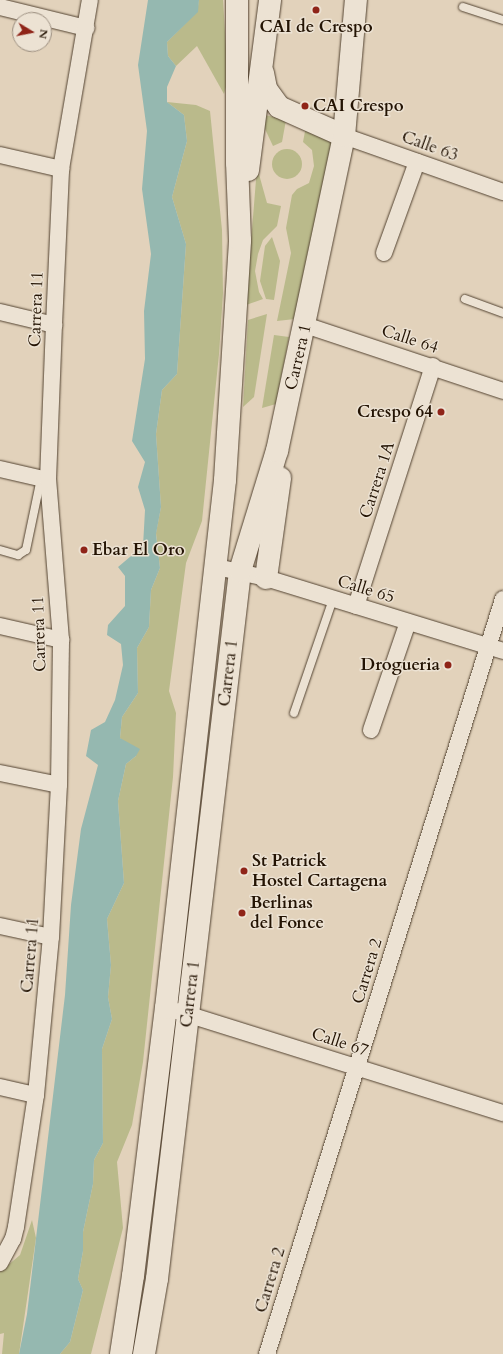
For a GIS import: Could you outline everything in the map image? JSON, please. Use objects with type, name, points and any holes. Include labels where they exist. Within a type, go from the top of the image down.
[{"type":"main road","name":"Carrera 1","points":[[121,1354],[134,1276],[166,1008],[227,457],[240,240],[237,0]]},
{"type":"main road","points":[[240,240],[270,0]]},
{"type":"main road","name":"Carrera 1","points":[[144,1354],[157,1279],[240,571],[277,451],[344,136],[356,0]]},
{"type":"main road","points":[[262,68],[266,89],[274,102],[285,111],[307,118],[344,136]]},
{"type":"main road","points":[[307,118],[331,109],[348,90]]},
{"type":"main road","points":[[266,578],[280,477],[277,451]]},
{"type":"street","name":"Carrera 11","points":[[2,1258],[16,1227],[36,1095],[51,937],[59,785],[61,640],[45,479],[61,168],[90,0]]},
{"type":"street","points":[[0,7],[86,28]]},
{"type":"street","name":"Calle 63","points":[[344,136],[503,192]]},
{"type":"street","points":[[0,155],[61,168]]},
{"type":"street","points":[[384,253],[417,162]]},
{"type":"street","points":[[0,312],[54,325]]},
{"type":"street","name":"Calle 64","points":[[305,325],[503,390]]},
{"type":"street","name":"Carrera 1A","points":[[356,606],[433,366]]},
{"type":"street","points":[[0,469],[45,479]]},
{"type":"street","name":"Calle 65","points":[[216,567],[240,571],[266,578],[496,649]]},
{"type":"street","name":"Carrera 2","points":[[267,1354],[356,1068],[496,649],[503,599]]},
{"type":"street","points":[[371,730],[408,622]]},
{"type":"street","points":[[0,626],[61,640]]},
{"type":"street","points":[[0,773],[59,785]]},
{"type":"street","points":[[0,926],[51,937]]},
{"type":"street","name":"Calle 67","points":[[166,1008],[503,1113]]},
{"type":"street","points":[[0,1087],[36,1095]]},
{"type":"lane","points":[[463,7],[503,20]]},
{"type":"lane","points":[[465,299],[503,313]]},
{"type":"lane","points":[[0,550],[18,555],[26,550],[45,479]]},
{"type":"lane","points":[[294,713],[333,599]]},
{"type":"green space","points":[[199,0],[223,0],[228,80],[224,94],[197,46],[176,66],[168,56],[167,42],[197,12]]},
{"type":"green space","points":[[167,102],[196,105],[210,111],[222,230],[223,293],[219,354],[202,521],[186,563],[169,691],[176,713],[173,777],[143,1062],[132,1125],[117,1162],[123,1228],[91,1354],[60,1354],[70,1342],[83,1290],[78,1279],[83,1251],[83,1232],[93,1184],[94,1160],[103,1143],[102,1049],[112,1019],[108,997],[111,965],[107,919],[124,883],[118,801],[126,764],[136,756],[120,738],[122,717],[138,693],[137,648],[149,627],[151,590],[160,568],[156,533],[161,507],[156,434],[162,390],[177,374],[186,244],[172,197],[187,141],[184,115]]},
{"type":"green space","points":[[265,115],[286,120],[282,142],[273,146],[265,129]]},
{"type":"green space","points":[[306,126],[335,134],[295,319],[277,321],[291,253],[286,228],[292,195],[297,189],[309,183],[314,166],[312,150],[303,142]]},
{"type":"green space","points":[[287,149],[298,153],[302,164],[298,175],[287,179],[276,175],[272,164],[276,153]]},
{"type":"green space","points":[[257,167],[267,203],[281,206],[277,226],[263,240],[258,254],[255,271],[259,292],[263,299],[246,305]]},
{"type":"green space","points":[[272,237],[280,261],[274,300],[266,299],[260,281],[265,246]]},
{"type":"green space","points":[[267,314],[254,397],[243,407],[248,320]]},
{"type":"green space","points":[[274,335],[289,337],[276,404],[262,408]]},
{"type":"green space","points":[[32,1220],[36,1238],[19,1354],[2,1354],[4,1333],[0,1334],[0,1272],[20,1255]]},
{"type":"water","points":[[148,0],[199,0],[198,12],[167,42],[168,56],[176,66],[167,87],[167,102],[184,115],[187,141],[172,197],[186,244],[177,374],[162,390],[156,434],[161,507],[156,534],[160,568],[151,590],[149,627],[137,648],[138,693],[122,717],[120,738],[140,749],[136,756],[126,764],[118,801],[124,883],[107,919],[111,965],[108,997],[112,1019],[102,1049],[103,1143],[94,1160],[93,1184],[83,1232],[83,1251],[78,1279],[83,1290],[70,1342],[60,1354],[19,1354],[27,1314],[65,995],[71,905],[81,829],[98,765],[86,756],[91,730],[105,722],[115,700],[123,665],[121,644],[107,635],[108,625],[125,606],[125,576],[118,567],[143,546],[145,510],[138,487],[145,462],[132,441],[145,359],[144,311],[151,254],[142,189],[147,131],[138,65]]},
{"type":"place","name":"CAI de Crespo","points":[[316,10]]},
{"type":"place","name":"CAI Crespo","points":[[305,106]]},
{"type":"place","name":"Crespo 64","points":[[441,412]]},
{"type":"place","name":"Ebar El Oro","points":[[84,550]]},
{"type":"place","name":"Drogueria","points":[[448,665]]},
{"type":"place","name":"St Patrick Hostel Cartagena","points":[[244,871]]},
{"type":"place","name":"Berlinas del Fonce","points":[[242,913]]}]
